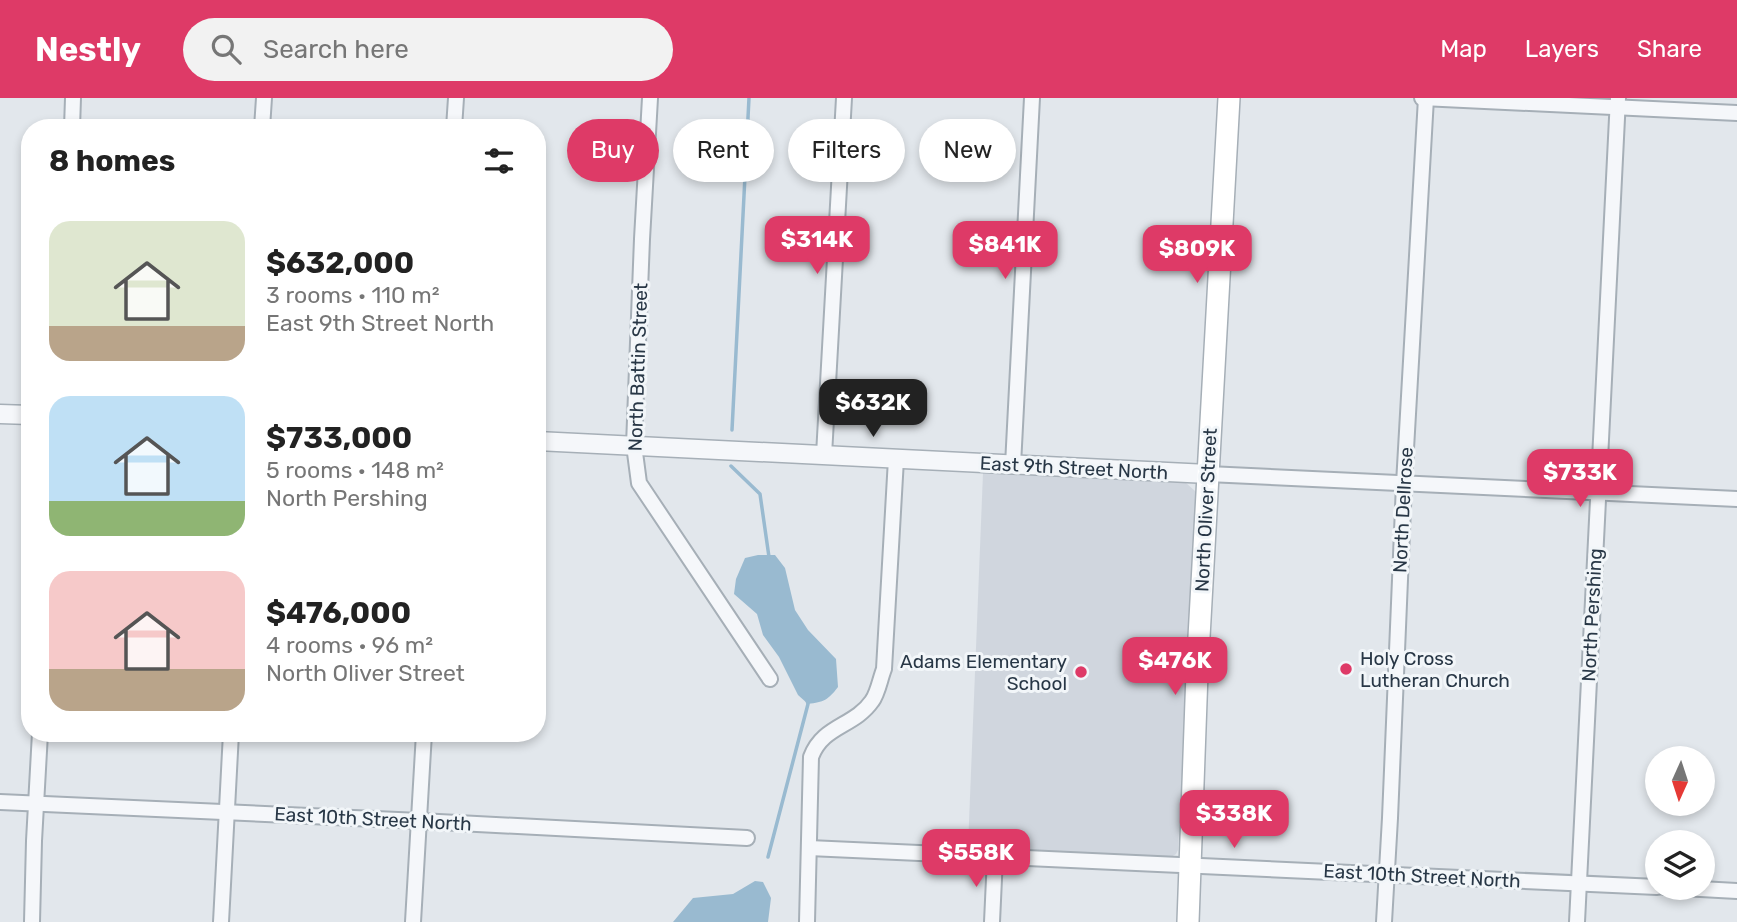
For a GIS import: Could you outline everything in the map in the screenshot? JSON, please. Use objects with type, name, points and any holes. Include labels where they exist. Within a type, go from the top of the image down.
[{"type":"main road","name":"North Oliver Street","points":[[1188,922],[1197,673],[1229,98]]},
{"type":"street","points":[[72,119],[73,98]]},
{"type":"street","points":[[263,119],[264,98]]},
{"type":"street","points":[[455,119],[456,98]]},
{"type":"street","name":"North Battin Street","points":[[650,98],[634,445],[639,483],[770,680]]},
{"type":"street","points":[[824,455],[844,98]]},
{"type":"street","points":[[1013,465],[1032,98]]},
{"type":"street","points":[[1424,98],[1617,103],[1737,113]]},
{"type":"street","name":"North Dellrose","points":[[1384,922],[1424,98]]},
{"type":"street","name":"North Pershing","points":[[1577,922],[1617,103]]},
{"type":"street","points":[[0,414],[21,415]]},
{"type":"street","name":"East 9th Street North","points":[[546,440],[1737,499]]},
{"type":"street","points":[[807,922],[811,757],[816,745],[832,730],[855,718],[873,700],[884,669],[896,459]]},
{"type":"street","points":[[32,922],[40,742]]},
{"type":"street","points":[[221,922],[230,742]]},
{"type":"street","points":[[413,922],[424,742]]},
{"type":"street","name":"East 10th Street North","points":[[0,802],[747,838]]},
{"type":"street","name":"East 10th Street North","points":[[809,848],[1645,886]]},
{"type":"street","points":[[992,922],[995,857]]},
{"type":"street","points":[[1715,890],[1737,891]]},
{"type":"shaded area","name":"Adams Elementary School","points":[[983,473],[1186,483],[1195,491],[1197,498],[1178,850],[1171,857],[968,847]]},
{"type":"water","points":[[775,555],[785,568],[795,610],[808,630],[836,659],[838,687],[822,701],[808,704],[798,695],[779,657],[763,635],[757,614],[734,594],[736,579],[745,558]]},
{"type":"water","points":[[755,881],[763,882],[771,898],[768,922],[673,922],[693,898],[733,894]]},
{"type":"waterway","points":[[732,430],[749,98]]},
{"type":"waterway","points":[[731,466],[760,494],[769,557]]},
{"type":"waterway","points":[[768,857],[807,700]]},
{"type":"place","name":"Holy Cross Lutheran Church","points":[[1346,669]]},
{"type":"place","name":"Adams Elementary School","points":[[1081,672]]}]
